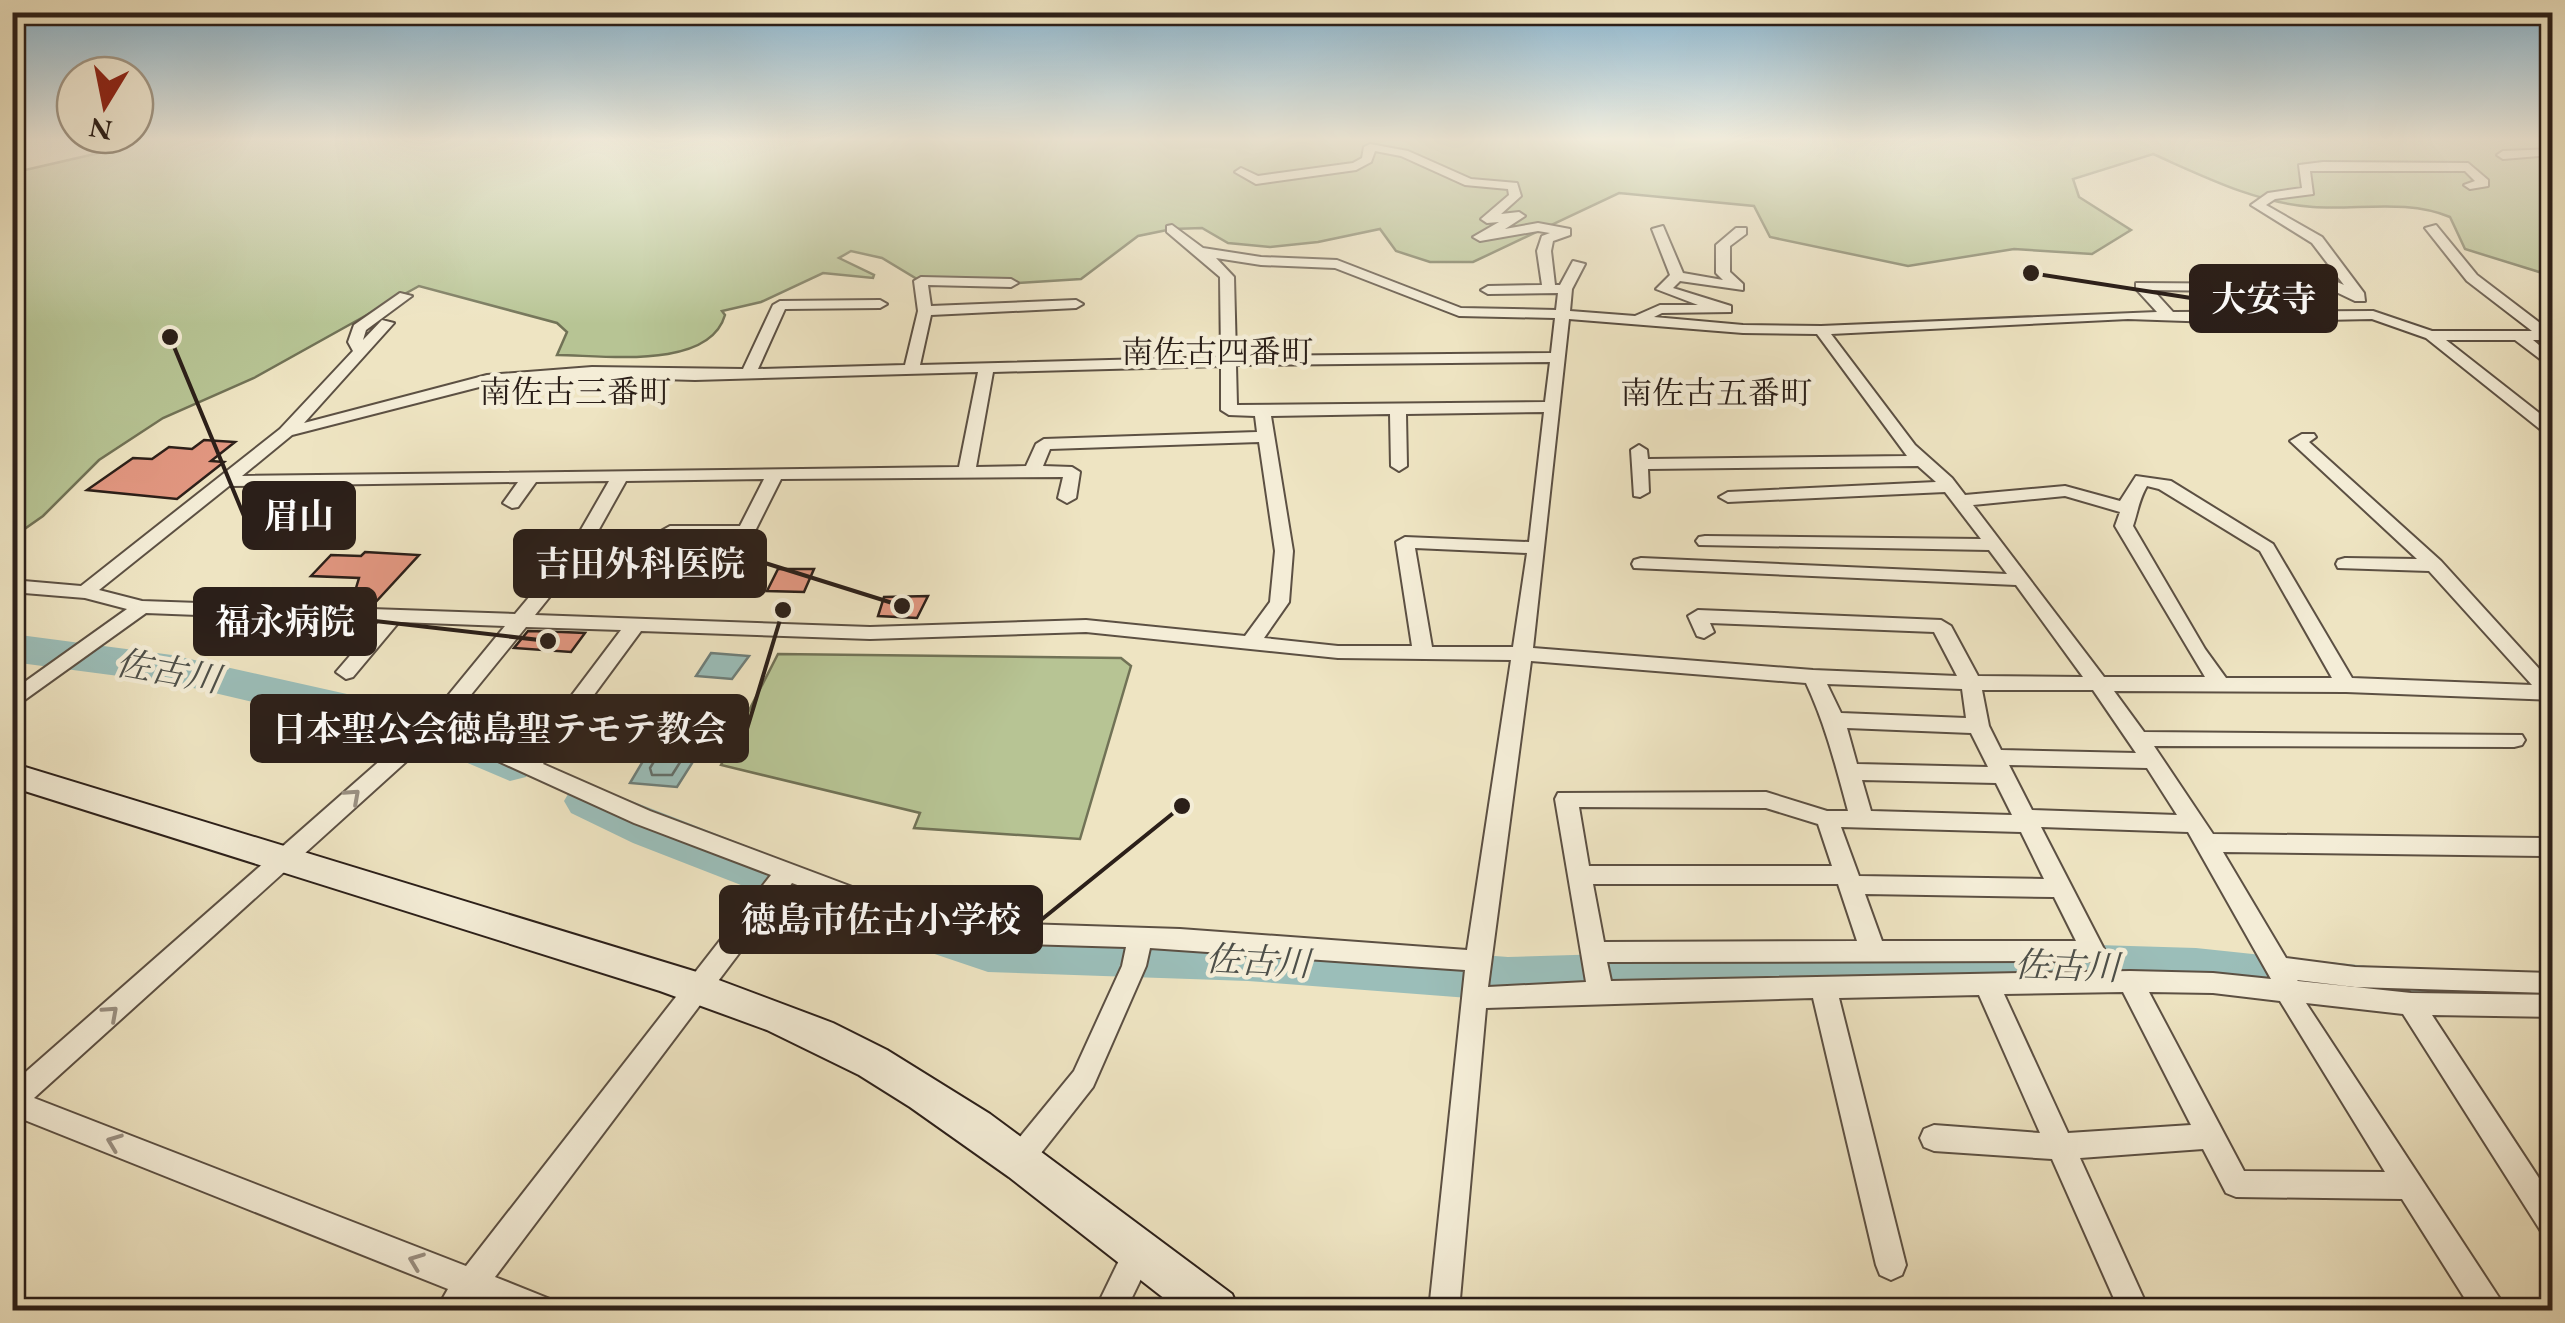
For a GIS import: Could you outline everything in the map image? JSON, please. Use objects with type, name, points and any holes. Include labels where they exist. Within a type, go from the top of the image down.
[{"type":"street","points":[[1444,1310],[1477,979],[1553,407],[1560,314],[1557,289],[1544,252],[1547,239],[1565,232],[1538,227],[1480,236],[1519,216],[1487,218],[1509,201]]},
{"type":"street","points":[[2265,201],[2257,206],[2318,240],[2373,315]]},
{"type":"street","points":[[2432,228],[2472,278],[2550,336]]},
{"type":"street","points":[[1172,229],[1194,250],[1214,260],[1227,277],[1229,410],[1553,407]]},
{"type":"street","points":[[1658,229],[1677,276]]},
{"type":"street","points":[[1677,276],[1738,287],[1723,273],[1723,246],[1740,231]]},
{"type":"street","points":[[1194,250],[1261,261],[1337,264],[1459,312],[1560,314],[1743,329],[1821,330],[2128,315],[2373,315],[2431,335],[2550,336]]},
{"type":"street","points":[[1557,289],[1578,264]]},
{"type":"street","points":[[1637,320],[1660,308],[1726,309],[1663,289],[1677,276]]},
{"type":"street","points":[[2170,316],[2141,286],[2306,288],[2291,276],[2313,276],[2360,298]]},
{"type":"street","points":[[911,371],[925,312],[921,281],[1011,283]]},
{"type":"street","points":[[1493,312],[1487,287],[1557,289]]},
{"type":"street","points":[[360,350],[355,342],[359,328],[405,296]]},
{"type":"street","points":[[748,374],[780,306],[880,304]]},
{"type":"street","points":[[925,312],[1076,304]]},
{"type":"street","points":[[85,592],[286,432],[387,323]]},
{"type":"street","points":[[1821,330],[1909,448],[1956,494],[2139,739],[2201,834],[2285,979],[2295,1008],[2488,1310]]},
{"type":"street","points":[[2431,335],[2552,431]]},
{"type":"street","points":[[2519,336],[2552,363]]},
{"type":"street","points":[[286,432],[487,380],[592,372],[748,374],[1229,361],[1557,358]]},
{"type":"street","points":[[966,473],[986,370]]},
{"type":"street","points":[[1398,408],[1400,466]]},
{"type":"street","points":[[1250,644],[1279,602],[1284,550],[1262,411]]},
{"type":"street","points":[[1032,472],[1044,444],[1264,437]]},
{"type":"street","points":[[2308,437],[2298,441],[2434,564],[2550,695]]},
{"type":"street","points":[[1640,492],[1639,457],[1922,460]]},
{"type":"street","points":[[228,482],[1072,472],[1067,498]]},
{"type":"street","points":[[680,535],[746,531],[774,476]]},
{"type":"street","points":[[512,504],[530,478]]},
{"type":"street","points":[[539,1310],[12,1102],[432,727],[580,549],[619,478]]},
{"type":"street","points":[[2220,684],[2197,652],[2124,526],[2130,509],[2128,502],[2142,480],[2165,485],[2226,519],[2267,548],[2346,684]]},
{"type":"street","points":[[1728,497],[1752,500],[2065,491],[2130,509]]},
{"type":"street","points":[[1705,541],[1995,545]]},
{"type":"street","points":[[1423,652],[1405,542],[1537,548]]},
{"type":"street","points":[[1641,564],[2022,580]]},
{"type":"street","points":[[2344,564],[2434,564]]},
{"type":"street","points":[[12,586],[85,592],[142,607],[870,633],[1086,626],[1338,652],[1523,654],[1813,677],[1971,684],[2346,684],[2550,695]]},
{"type":"street","points":[[12,702],[142,607]]},
{"type":"street","points":[[432,727],[530,766],[781,880],[992,933],[1137,951],[1477,979],[1597,974],[1873,951],[2093,951],[1996,766],[1978,726],[1971,684],[1940,626],[1698,616],[1704,632]]},
{"type":"street","points":[[346,672],[393,617]]},
{"type":"street","points":[[530,766],[636,624]]},
{"type":"street","points":[[1813,677],[1834,720],[1862,819]]},
{"type":"street","points":[[1834,720],[1978,726]]},
{"type":"street","points":[[2139,739],[2514,740]]},
{"type":"street","points":[[1846,772],[2154,762]]},
{"type":"street","points":[[12,775],[280,862],[697,988],[834,1042],[898,1076],[1020,1158],[1138,1254],[1216,1310]]},
{"type":"street","points":[[1597,974],[1566,799],[1766,800],[1828,819],[2023,821],[2201,834],[2552,846]]},
{"type":"street","points":[[1828,819],[1873,951]]},
{"type":"street","points":[[1580,875],[2060,888]]},
{"type":"street","points":[[451,1310],[781,880]]},
{"type":"street","points":[[1020,1158],[1084,1079],[1137,951]]},
{"type":"street","points":[[1597,974],[1824,990],[2355,977],[2552,984]]},
{"type":"street","points":[[2285,979],[2410,1004],[2552,1006]]},
{"type":"street","points":[[2130,981],[2236,1184],[2410,1186]]},
{"type":"street","points":[[1987,984],[2134,1310]]},
{"type":"street","points":[[1824,990],[1891,1265]]},
{"type":"street","points":[[2410,1004],[2552,1223]]},
{"type":"street","points":[[1934,1138],[2058,1147],[2211,1136]]},
{"type":"street","points":[[1110,1310],[1138,1254]]},
{"type":"green space","points":[[12,201],[1603,201],[1473,262],[1430,262],[1396,251],[1380,229],[1270,247],[1228,243],[1202,228],[1172,229],[1138,236],[1081,279],[1018,283],[917,279],[882,258],[851,251],[839,258],[874,275],[873,278],[823,273],[761,302],[722,311],[725,315],[715,333],[698,345],[652,356],[557,355],[567,332],[557,323],[419,286],[254,378],[163,418],[99,460],[43,516],[13,537]]},
{"type":"green space","points":[[1699,201],[2085,201],[2131,230],[2092,254],[2014,249],[1908,266],[1770,237],[1754,206]]},
{"type":"green space","points":[[2274,201],[2552,201],[2552,276],[2465,249],[2450,217],[2434,212],[2400,207],[2313,207]]},
{"type":"green space","points":[[778,654],[1121,658],[1131,666],[1080,839],[914,828],[920,813],[721,765]]},
{"type":"water","points":[[711,653],[749,656],[732,679],[696,676]]},
{"type":"water","points":[[668,719],[718,722],[677,787],[630,783]]},
{"type":"building","points":[[204,440],[235,442],[211,461],[224,462],[177,499],[87,490],[133,458],[152,459],[169,447],[192,449]]},
{"type":"building","points":[[365,552],[419,555],[373,605],[369,589],[356,588],[359,578],[311,576],[331,555],[361,556]]},
{"type":"building","points":[[778,569],[814,569],[804,592],[767,591]]},
{"type":"building","points":[[928,596],[917,618],[878,616],[884,597]]},
{"type":"building","points":[[528,631],[585,633],[571,652],[514,648]]},
{"type":"waterway","name":"佐古川","points":[[12,648],[172,669],[423,726],[510,765]]},
{"type":"waterway","name":"佐古川","points":[[588,801],[650,830],[828,898],[988,951],[1248,959],[1508,979],[1997,964],[2196,970],[2396,991],[2552,995]]},
{"type":"place","name":"大安寺","points":[[2031,273]]},
{"type":"place","name":"眉山","points":[[170,337]]},
{"type":"place","name":"吉田外科医院","points":[[902,606]]},
{"type":"place","name":"日本聖公会徳島聖テモテ教会","points":[[783,610]]},
{"type":"place","name":"福永病院","points":[[548,641]]},
{"type":"place","name":"徳島市佐古小学校","points":[[1182,806]]},
{"type":"district","name":"南佐古四番町","points":[[1217,352]]},
{"type":"district","name":"南佐古三番町","points":[[575,392]]},
{"type":"district","name":"南佐古五番町","points":[[1716,393]]}]
